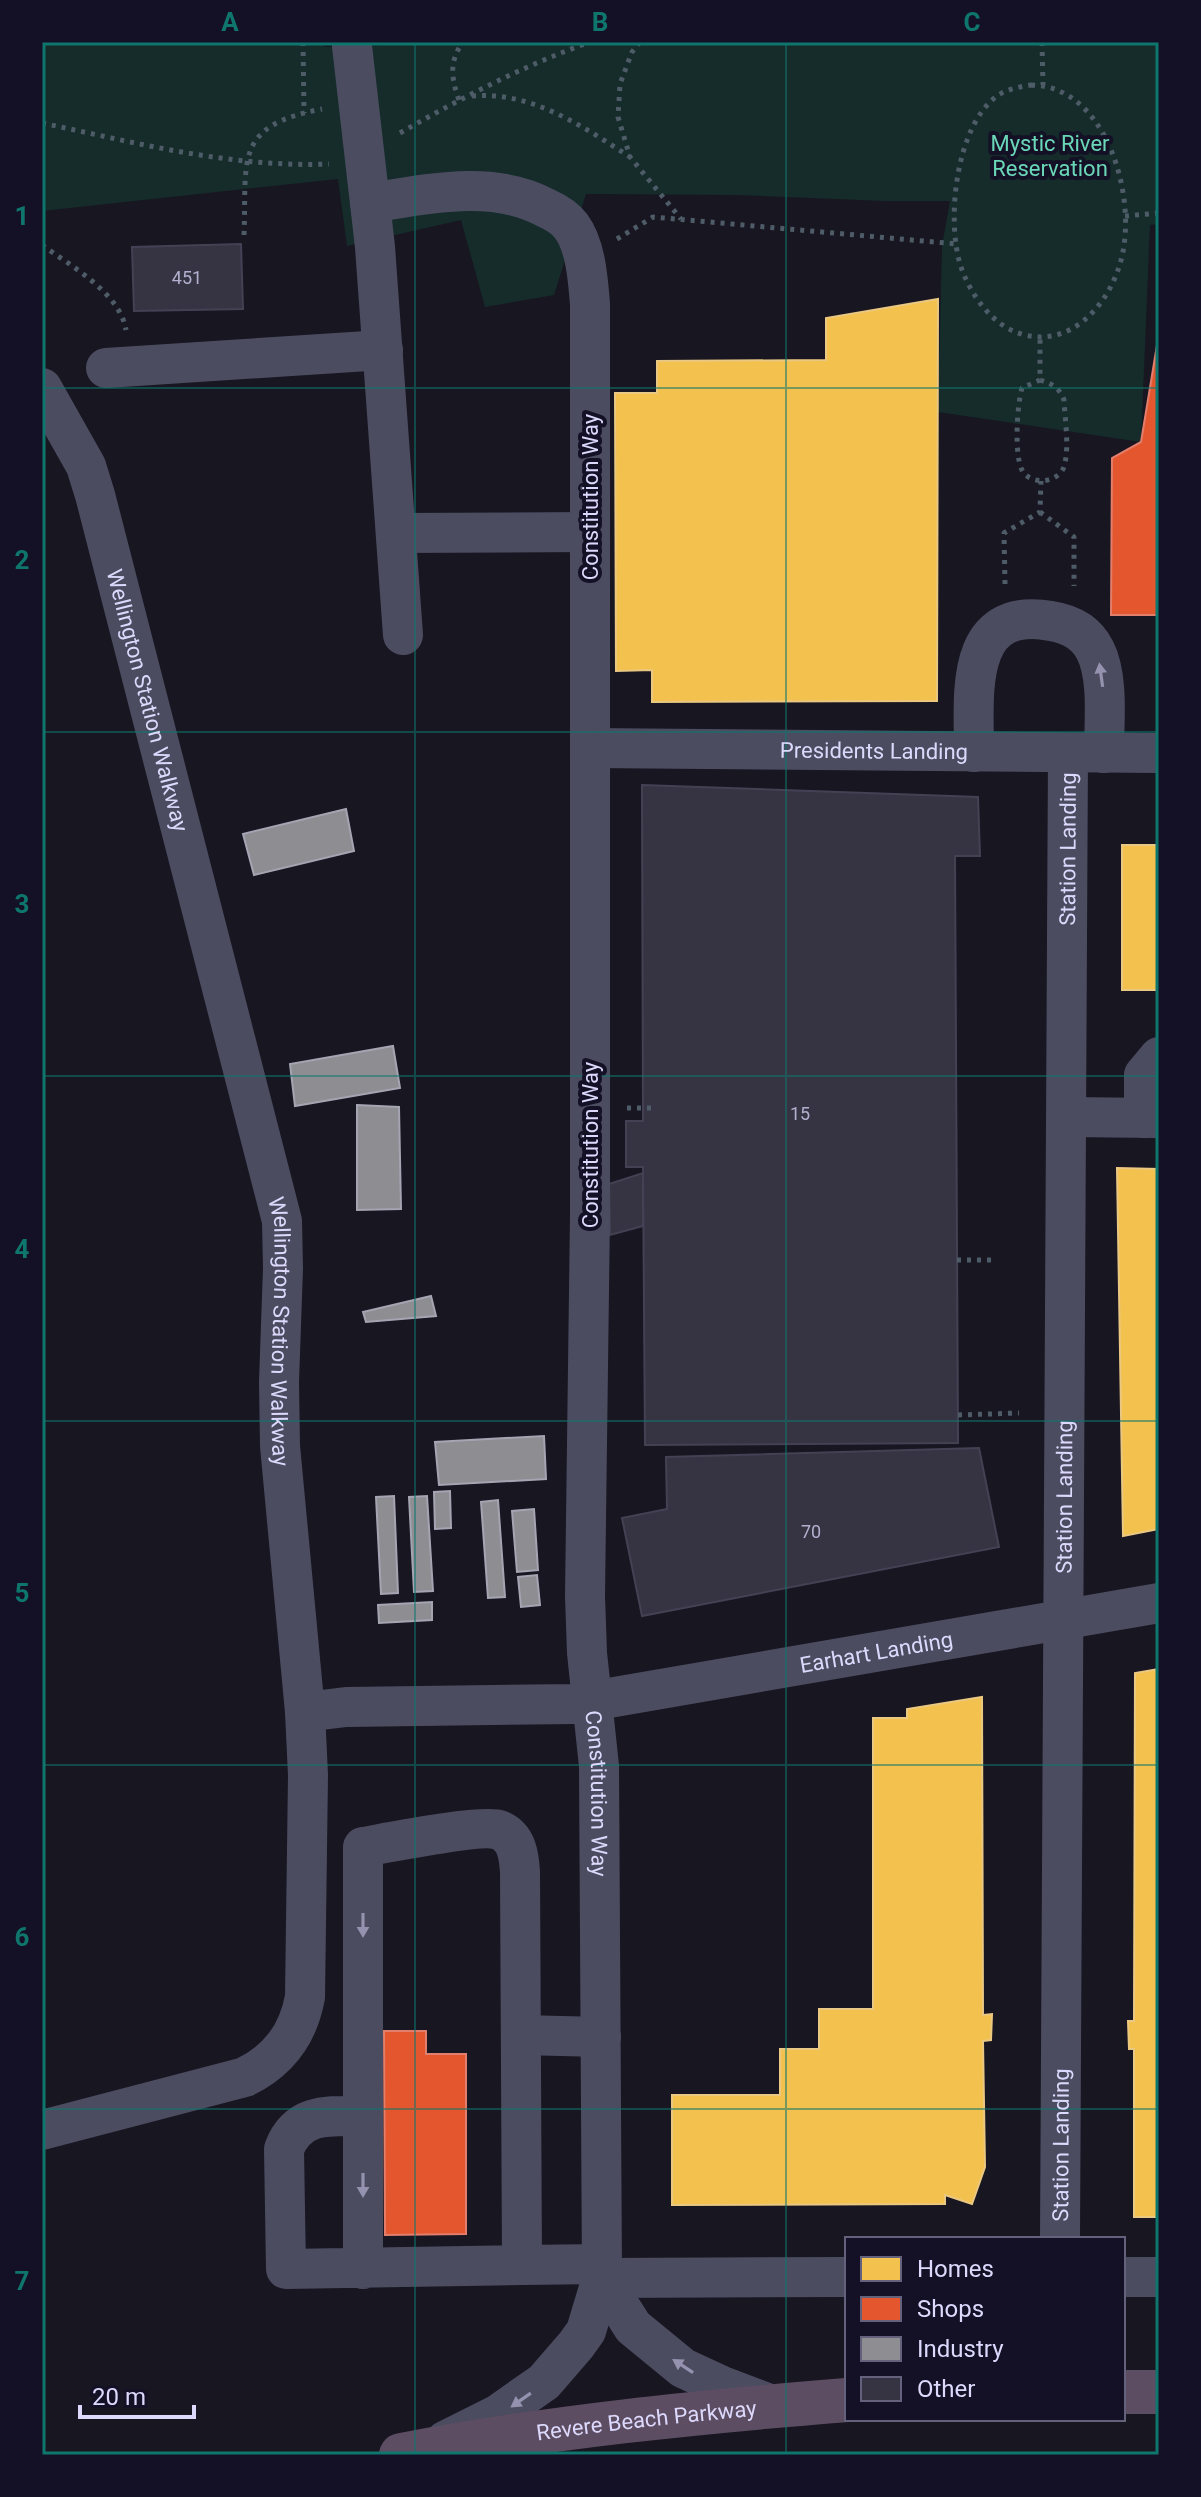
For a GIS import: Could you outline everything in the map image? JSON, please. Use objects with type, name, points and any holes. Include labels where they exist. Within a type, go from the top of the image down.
[{"type":"highway","points":[[1125,2392],[1159,2392]]},
{"type":"highway","name":"Revere Beach Parkway","points":[[408,2454],[558,2429],[845,2400]]},
{"type":"street","points":[[352,46],[383,350],[403,635]]},
{"type":"street","name":"Constitution Way","points":[[370,203],[473,191],[523,198],[559,214],[571,225],[578,240],[590,304],[590,1214],[585,1596],[587,1653],[599,1766],[602,2271],[586,2331],[544,2382],[497,2415],[408,2454]]},
{"type":"street","points":[[117,368],[383,350]]},
{"type":"street","name":"Wellington Station Walkway","points":[[42,388],[86,466],[95,495],[282,1221],[280,1446],[308,1775],[305,1997],[297,2025],[288,2041],[269,2062],[245,2077],[42,2130]]},
{"type":"street","points":[[396,533],[590,532]]},
{"type":"street","points":[[974,752],[974,677],[990,636],[1006,625],[1042,619],[1073,627],[1088,638],[1097,652],[1102,672],[1086,753]]},
{"type":"street","name":"Presidents Landing","points":[[590,748],[1159,753]]},
{"type":"street","name":"Station Landing","points":[[1060,2237],[1066,1117],[1086,753]]},
{"type":"street","points":[[1066,1117],[1152,1118],[1144,1075],[1159,1057]]},
{"type":"street","name":"Earhart Landing","points":[[305,1712],[346,1707],[593,1702],[1159,1603]]},
{"type":"street","points":[[363,2269],[363,1847],[489,1828],[499,1830],[510,1838],[516,1847],[520,1872],[522,2265]]},
{"type":"street","points":[[521,2035],[601,2037]]},
{"type":"street","points":[[363,2116],[330,2116],[298,2126],[289,2136],[284,2149],[286,2269],[522,2265],[602,2271],[845,2277]]},
{"type":"street","points":[[602,2271],[633,2327],[683,2368],[775,2406]]},
{"type":"street","points":[[1125,2277],[1159,2277]]},
{"type":"path","points":[[303,42],[304,113]]},
{"type":"path","points":[[459,100],[453,81],[452,62],[463,42]]},
{"type":"path","points":[[630,157],[618,117],[620,84],[632,52],[640,42]]},
{"type":"path","points":[[1042,42],[1043,85]]},
{"type":"path","points":[[1043,85],[1072,96],[1089,110],[1104,133],[1115,162],[1125,216],[1124,246],[1115,277],[1082,324],[1066,334],[1040,339],[1002,326],[966,280],[953,212],[963,152],[977,120],[996,97],[1014,88],[1043,85]]},
{"type":"path","points":[[467,96],[494,94],[526,101],[569,118],[630,157],[681,219]]},
{"type":"path","points":[[244,235],[247,161],[253,143],[266,129],[304,113],[359,104]]},
{"type":"path","points":[[1125,216],[1159,213]]},
{"type":"path","points":[[583,260],[653,217],[957,244]]},
{"type":"path","points":[[42,245],[114,302],[125,324],[117,368]]},
{"type":"path","points":[[1040,339],[1040,380]]},
{"type":"path","points":[[1040,380],[1052,383],[1061,391],[1064,400],[1066,462],[1062,473],[1054,479],[1041,481],[1029,479],[1018,460],[1018,401],[1022,388],[1040,380]]},
{"type":"path","points":[[1040,512],[1041,481]]},
{"type":"path","points":[[1006,625],[1004,533],[1040,512]]},
{"type":"path","points":[[1040,512],[1074,537],[1073,627]]},
{"type":"path","points":[[630,1108],[653,1108]]},
{"type":"path","points":[[957,1260],[997,1260]]},
{"type":"path","points":[[958,1415],[1019,1413]]},
{"type":"green space","name":"Mystic River Reservation","points":[[42,42],[319,42],[325,47],[385,45],[386,42],[1159,42],[1159,224],[1150,225],[1141,442],[938,412],[942,246],[950,201],[586,194],[554,295],[485,307],[461,220],[347,246],[338,179],[42,211]]},
{"type":"building: Homes","points":[[938,299],[937,701],[652,702],[652,670],[616,671],[615,393],[657,393],[657,361],[826,360],[826,318]]},
{"type":"building: Homes","points":[[1122,845],[1159,845],[1159,990],[1122,990]]},
{"type":"building: Homes","points":[[1117,1168],[1159,1169],[1159,1529],[1123,1536]]},
{"type":"building: Homes","points":[[1159,1669],[1159,2217],[1134,2217],[1134,2049],[1129,2049],[1128,2021],[1134,2021],[1135,1673]]},
{"type":"building: Homes","points":[[982,1697],[983,2015],[992,2014],[991,2040],[983,2041],[985,2167],[972,2204],[945,2195],[945,2204],[672,2205],[672,2095],[780,2095],[780,2049],[819,2049],[819,2009],[873,2009],[873,1718],[907,1718],[907,1709]]},
{"type":"building: Shops","points":[[1159,333],[1159,615],[1111,615],[1112,458],[1141,442]]},
{"type":"building: Shops","points":[[384,2031],[426,2031],[426,2054],[466,2054],[466,2234],[385,2235]]},
{"type":"building: Industry","points":[[346,809],[354,851],[254,875],[243,834]]},
{"type":"building: Industry","points":[[393,1046],[400,1088],[295,1106],[290,1064]]},
{"type":"building: Industry","points":[[357,1105],[399,1107],[401,1209],[357,1210]]},
{"type":"building: Industry","points":[[431,1296],[436,1316],[366,1322],[363,1312]]},
{"type":"building: Industry","points":[[544,1436],[546,1479],[439,1485],[435,1442]]},
{"type":"building: Industry","points":[[450,1491],[451,1528],[435,1529],[434,1492]]},
{"type":"building: Industry","points":[[394,1496],[398,1593],[381,1594],[376,1497]]},
{"type":"building: Industry","points":[[427,1496],[433,1591],[414,1592],[409,1497]]},
{"type":"building: Industry","points":[[498,1500],[505,1597],[488,1598],[481,1502]]},
{"type":"building: Industry","points":[[534,1509],[538,1570],[517,1572],[512,1511]]},
{"type":"building: Industry","points":[[537,1575],[540,1605],[521,1607],[518,1577]]},
{"type":"building: Industry","points":[[432,1602],[432,1620],[379,1623],[378,1605]]},
{"type":"building: Other","points":[[241,244],[243,309],[134,311],[132,247]]},
{"type":"building: Other","points":[[642,785],[978,797],[980,856],[955,856],[958,1443],[645,1445],[643,1167],[626,1167],[626,1121],[643,1121]]},
{"type":"building: Other","points":[[643,1173],[643,1226],[610,1235],[609,1184]]},
{"type":"building: Other","points":[[979,1448],[999,1547],[642,1616],[622,1518],[667,1509],[666,1457]]}]
